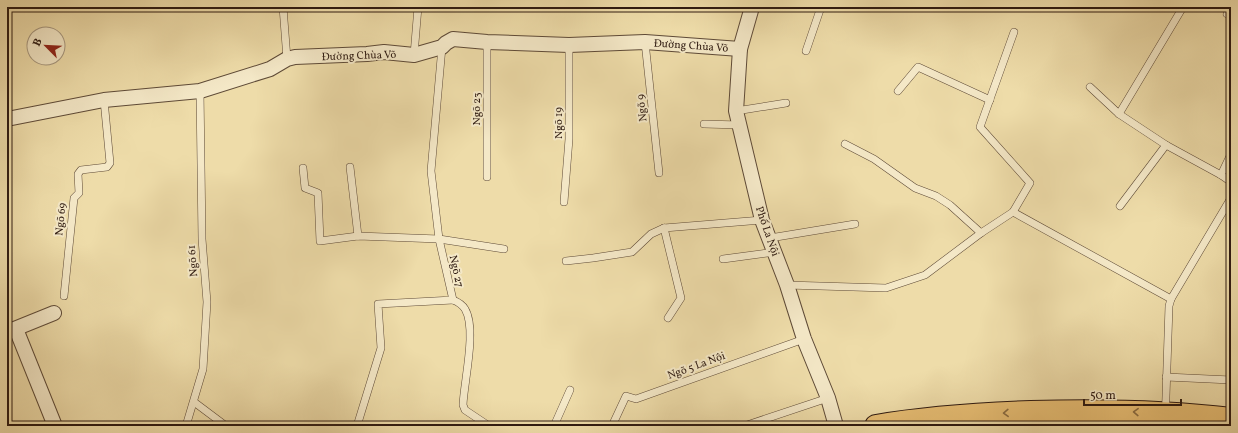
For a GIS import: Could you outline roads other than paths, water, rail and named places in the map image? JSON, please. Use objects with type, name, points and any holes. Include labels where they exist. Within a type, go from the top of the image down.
[{"type":"main road","points":[[876,426],[911,420],[966,414],[1089,410],[1165,420],[1198,415],[1231,418]]},
{"type":"street","name":"Phố La Nội","points":[[752,7],[740,48],[736,111],[762,220],[787,285],[804,338],[828,398],[836,426]]},
{"type":"street","name":"Đường Chùa Võ","points":[[7,119],[104,100],[200,91],[270,69],[287,59],[295,57],[384,52],[414,55],[442,47],[453,39],[487,42],[569,45],[645,42],[740,48]]},
{"type":"street","points":[[54,313],[12,331],[55,426]]},
{"type":"lane","points":[[283,7],[287,59]]},
{"type":"lane","points":[[414,55],[418,7]]},
{"type":"lane","points":[[806,51],[821,7]]},
{"type":"lane","points":[[1119,114],[1183,7]]},
{"type":"lane","points":[[787,285],[886,288],[926,275],[981,233],[1013,212],[1030,183],[980,127],[1014,32]]},
{"type":"lane","name":"Ngõ 23","points":[[487,42],[487,177]]},
{"type":"lane","name":"Ngõ 9","points":[[645,42],[658,173]]},
{"type":"lane","name":"Ngõ 19","points":[[564,202],[569,139],[569,45]]},
{"type":"lane","name":"Ngõ 27","points":[[357,426],[381,348],[378,304],[453,300],[439,239],[431,171],[442,47]]},
{"type":"lane","points":[[898,91],[918,67],[990,100]]},
{"type":"lane","points":[[1090,87],[1119,114],[1166,145],[1231,182]]},
{"type":"lane","name":"Ngõ 61","points":[[186,426],[203,369],[207,302],[202,239],[200,91]]},
{"type":"lane","name":"Ngõ 69","points":[[64,296],[74,198],[78,193],[78,174],[81,170],[107,167],[110,163],[104,100]]},
{"type":"lane","points":[[736,111],[786,103]]},
{"type":"lane","points":[[704,124],[740,125]]},
{"type":"lane","points":[[845,144],[874,159],[915,188],[936,196],[950,205],[981,233]]},
{"type":"lane","points":[[1120,206],[1166,145]]},
{"type":"lane","points":[[1221,176],[1231,154]]},
{"type":"lane","points":[[350,167],[358,236]]},
{"type":"lane","points":[[303,168],[305,188],[318,193],[320,242],[358,236],[439,239],[504,249]]},
{"type":"lane","points":[[1165,420],[1169,306],[1171,299],[1231,198]]},
{"type":"lane","points":[[1013,212],[1171,299]]},
{"type":"lane","points":[[566,261],[632,252],[651,234],[664,228],[762,220]]},
{"type":"lane","points":[[770,238],[855,224]]},
{"type":"lane","points":[[664,228],[681,298],[668,318]]},
{"type":"lane","points":[[723,259],[775,252]]},
{"type":"lane","points":[[453,300],[459,302],[465,309],[469,324],[463,405],[465,410],[489,426]]},
{"type":"lane","name":"Ngõ 5 La Nội","points":[[612,426],[626,396],[636,398],[804,338]]},
{"type":"lane","points":[[1166,377],[1231,380]]},
{"type":"lane","points":[[554,426],[570,390]]},
{"type":"lane","points":[[744,426],[828,398]]},
{"type":"lane","points":[[194,402],[226,426]]}]
